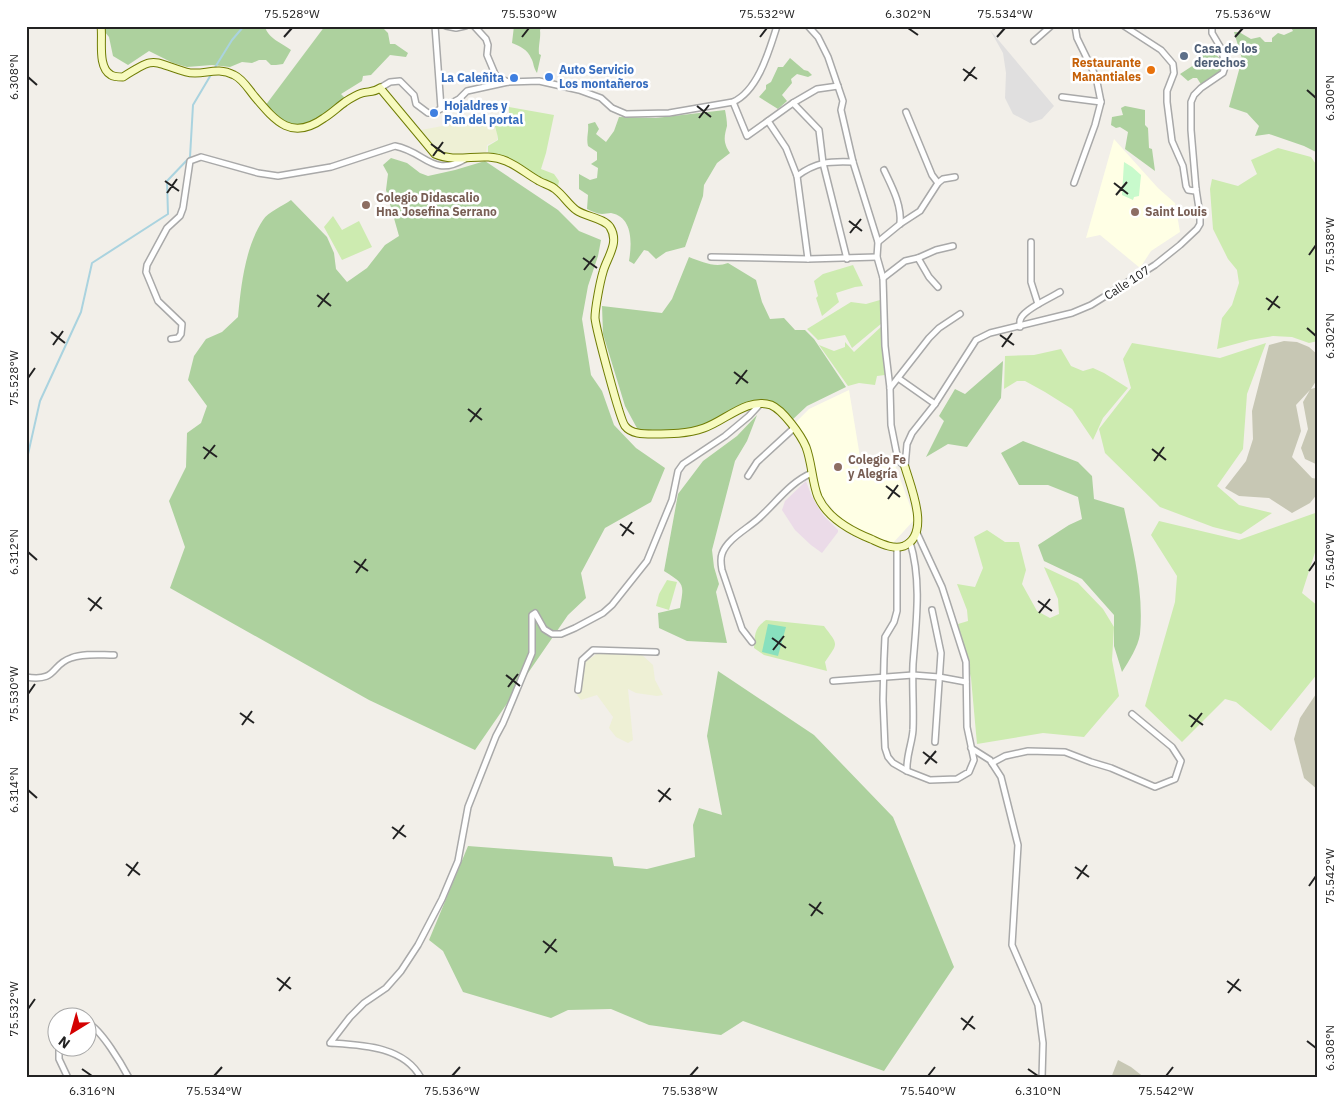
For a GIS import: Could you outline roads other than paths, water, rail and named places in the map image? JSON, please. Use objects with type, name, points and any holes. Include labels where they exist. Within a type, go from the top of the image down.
[{"type":"street","points":[[101,26],[102,59],[104,67],[111,75],[123,77],[147,63],[154,62],[189,73],[224,70],[237,76],[264,108],[281,124],[290,129],[308,127],[323,119],[356,95],[374,92],[390,82],[400,81],[414,95],[416,104],[424,111],[433,113],[459,99],[467,91],[508,82],[539,81],[579,90],[600,98],[612,108],[626,114],[669,113],[733,102],[743,98],[755,83],[777,26]]},
{"type":"street","points":[[436,26],[441,108]]},
{"type":"street","points":[[446,26],[465,26]]},
{"type":"street","points":[[474,26],[486,39],[488,55],[495,74],[508,82]]},
{"type":"street","points":[[380,88],[435,154],[443,158],[466,159],[486,156],[506,161],[540,182],[554,188],[574,209],[589,217],[602,220],[609,227],[614,238],[612,249],[603,270],[595,318],[617,406],[624,426],[638,434],[694,432],[747,406],[761,403],[775,407],[784,414],[806,447],[819,498],[826,509],[843,525],[860,535],[897,548],[910,542],[919,521],[906,467],[898,460],[891,425],[883,278],[877,257],[878,242],[853,162],[841,110],[843,101],[828,57],[818,38],[808,26]]},
{"type":"street","points":[[1034,42],[1051,26]]},
{"type":"street","points":[[1074,183],[1095,126],[1101,102],[1096,77],[1077,38],[1075,26]]},
{"type":"street","points":[[1124,26],[1161,50],[1173,64],[1174,74],[1167,91],[1172,141],[1184,166],[1186,186],[1191,191],[1196,189]]},
{"type":"street","name":"Calle 107","points":[[906,467],[907,444],[922,418],[935,404],[976,340],[990,333],[1072,313],[1091,305],[1141,274],[1192,236],[1200,224],[1200,215],[1191,130],[1191,102],[1194,95],[1201,88],[1223,73],[1225,67],[1222,50],[1212,33],[1212,26]]},
{"type":"street","points":[[733,102],[746,136],[793,103],[817,89],[838,86]]},
{"type":"street","points":[[1062,97],[1101,102]]},
{"type":"street","points":[[793,103],[819,130],[823,163],[847,259]]},
{"type":"street","points":[[906,112],[932,175],[938,183]]},
{"type":"street","points":[[768,122],[786,148],[796,176],[808,260]]},
{"type":"street","points":[[171,339],[178,338],[181,334],[182,324],[158,301],[146,272],[147,265],[167,228],[180,216],[183,208],[190,161],[201,157],[258,173],[278,176],[331,168],[396,146],[406,148],[443,167],[453,166],[466,159]]},
{"type":"street","points":[[796,176],[811,167],[823,163],[853,162]]},
{"type":"street","points":[[884,170],[896,196],[901,216],[900,224]]},
{"type":"street","points":[[878,242],[920,211],[938,183],[943,179],[955,177]]},
{"type":"street","points":[[1031,242],[1031,282],[1038,304]]},
{"type":"street","points":[[883,278],[905,261],[953,246]]},
{"type":"street","points":[[711,257],[808,260],[877,257]]},
{"type":"street","points":[[918,258],[926,273],[938,287]]},
{"type":"street","points":[[1020,327],[1020,318],[1038,304],[1060,292]]},
{"type":"street","points":[[890,388],[914,356],[939,328],[960,314]]},
{"type":"street","points":[[898,378],[935,404]]},
{"type":"street","points":[[421,1078],[407,1061],[392,1053],[365,1045],[330,1043],[350,1016],[364,1003],[386,988],[401,971],[418,945],[442,899],[458,861],[468,807],[532,653],[532,615],[535,613],[544,629],[552,634],[562,634],[602,613],[612,605],[647,561],[672,500],[678,471],[683,464],[725,436],[761,403]]},
{"type":"street","points":[[748,476],[757,462],[794,428]]},
{"type":"street","points":[[752,642],[742,629],[738,618],[722,570],[720,561],[722,553],[731,541],[759,518],[791,486],[804,476],[812,473]]},
{"type":"street","points":[[897,548],[897,611],[894,622],[886,637],[883,700],[885,748],[888,757],[893,763],[907,771],[930,780],[957,779],[965,776],[972,768],[974,760],[967,727],[966,662],[942,587],[916,531]]},
{"type":"street","points":[[907,771],[906,760],[911,745],[913,728],[913,675],[917,593],[913,550],[910,542]]},
{"type":"street","points":[[932,610],[941,653],[935,742]]},
{"type":"street","points":[[578,690],[582,660],[593,650],[656,652]]},
{"type":"street","points":[[26,677],[38,679],[49,676],[68,659],[74,657],[114,655]]},
{"type":"street","points":[[833,681],[913,675],[966,682]]},
{"type":"street","points":[[992,763],[1005,756],[1028,750],[1065,752],[1111,768],[1154,787],[1175,779],[1181,761],[1172,747],[1132,714]]},
{"type":"street","points":[[971,748],[990,760],[1000,777],[1018,845],[1012,945],[1038,1005],[1043,1043],[1042,1078]]},
{"type":"street","points":[[98,1033],[129,1078]]},
{"type":"street","points":[[59,1056],[59,1060],[68,1078]]},
{"type":"waterway","points":[[214,69],[232,40],[244,26]]},
{"type":"waterway","points":[[26,463],[40,401],[81,312],[92,263],[168,214],[167,181],[190,157],[193,105],[212,73]]},
{"type":"place","name":"Casa de los derechos","points":[[1184,56]]},
{"type":"place","name":"Restaurante Manantiales","points":[[1151,70]]},
{"type":"place","name":"Auto Servicio Los montañeros","points":[[549,77]]},
{"type":"place","name":"La Caleñita","points":[[514,78]]},
{"type":"place","name":"Hojaldres y Pan del portal","points":[[434,113]]},
{"type":"place","name":"Colegio Didascalio Hna Josefina Serrano","points":[[366,205]]},
{"type":"place","name":"Saint Louis","points":[[1135,212]]},
{"type":"place","name":"Colegio Fe y Alegría","points":[[838,467]]}]
